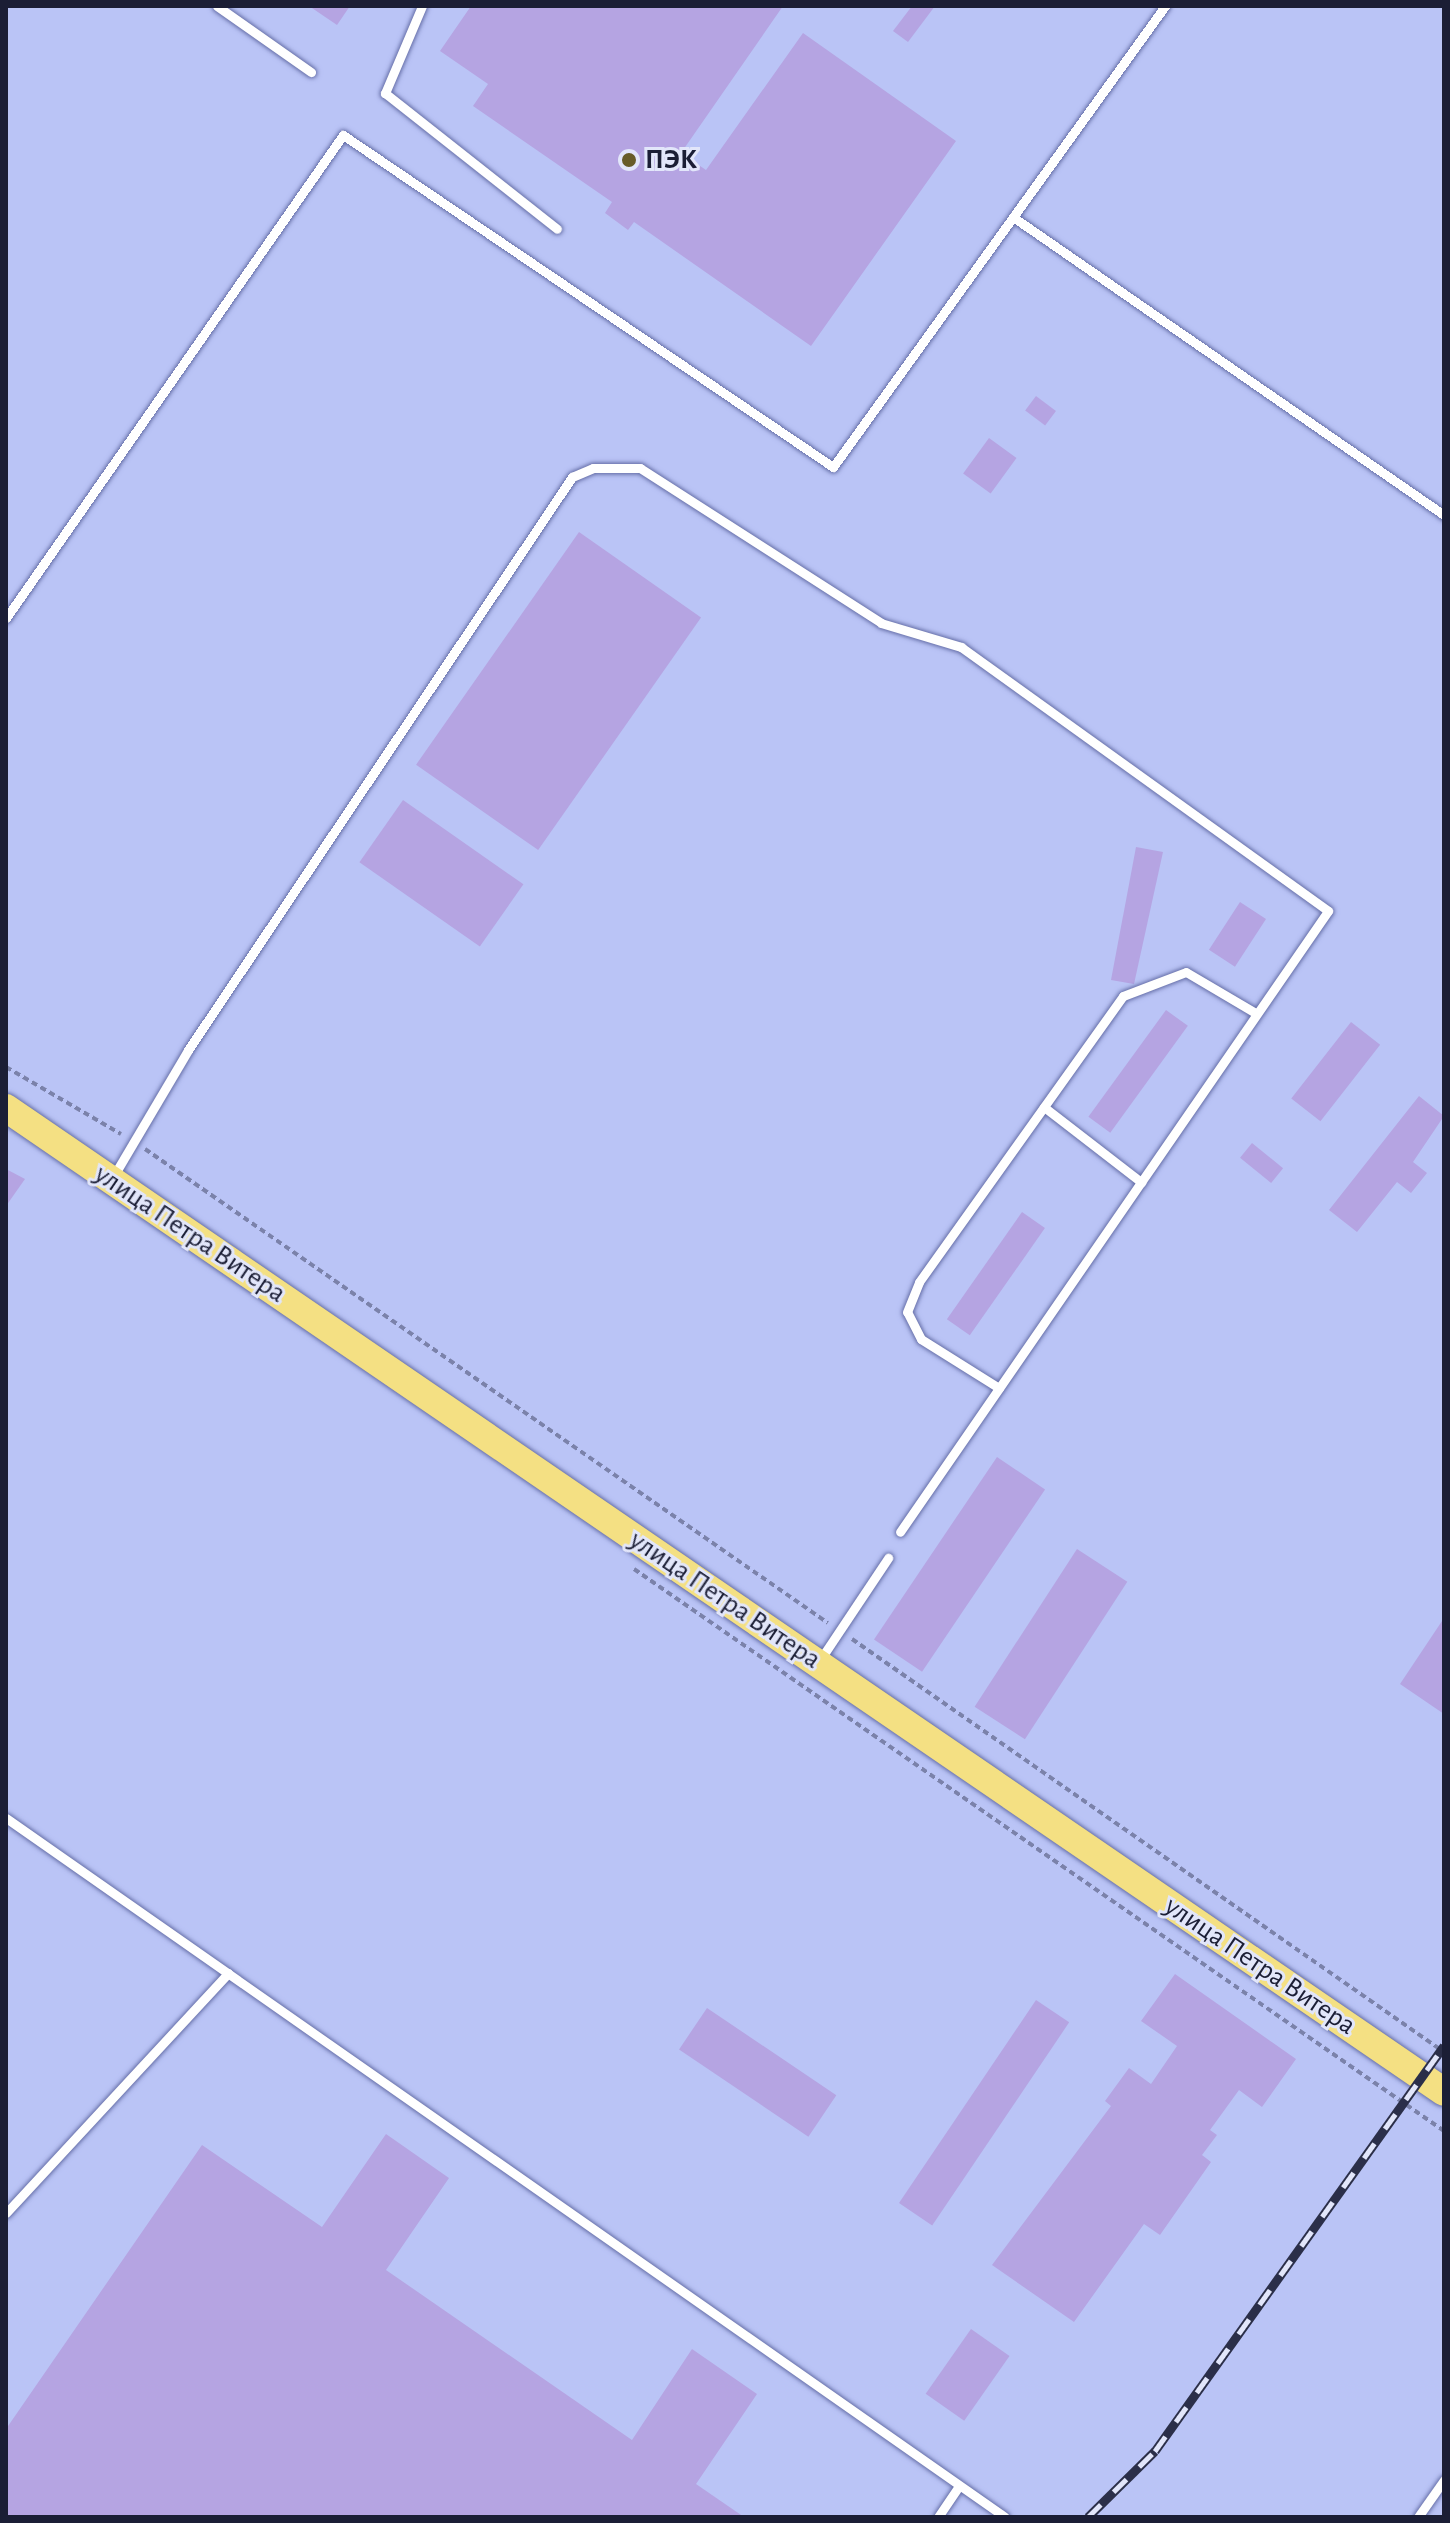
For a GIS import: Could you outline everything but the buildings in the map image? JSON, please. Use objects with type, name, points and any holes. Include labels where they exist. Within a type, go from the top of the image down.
[{"type":"main road","name":"улица Петра Витера","points":[[6,1108],[1444,2092]]},
{"type":"lane","points":[[217,6],[311,72]]},
{"type":"lane","points":[[422,6],[385,93],[557,229]]},
{"type":"lane","points":[[6,618],[343,135],[833,467],[1165,6]]},
{"type":"lane","points":[[1013,217],[1444,515]]},
{"type":"lane","points":[[112,1180],[188,1050],[572,477],[593,468],[640,468],[881,623],[961,647],[1328,911],[900,1532]]},
{"type":"lane","points":[[999,1388],[921,1339],[907,1312],[919,1282],[1123,996],[1186,972],[1257,1014]]},
{"type":"lane","points":[[1044,1107],[1141,1182]]},
{"type":"lane","points":[[818,1663],[888,1558]]},
{"type":"lane","points":[[6,1818],[1005,2517]]},
{"type":"lane","points":[[6,2213],[228,1973]]},
{"type":"lane","points":[[1418,2517],[1444,2480]]},
{"type":"lane","points":[[938,2517],[958,2487]]},
{"type":"path","points":[[6,1067],[134,1142],[1444,2052]]},
{"type":"path","points":[[631,1567],[1444,2131]]},
{"type":"railway","points":[[1088,2517],[1155,2451],[1444,2046]]},
{"type":"place","name":"ПЭК","points":[[629,160]]}]
